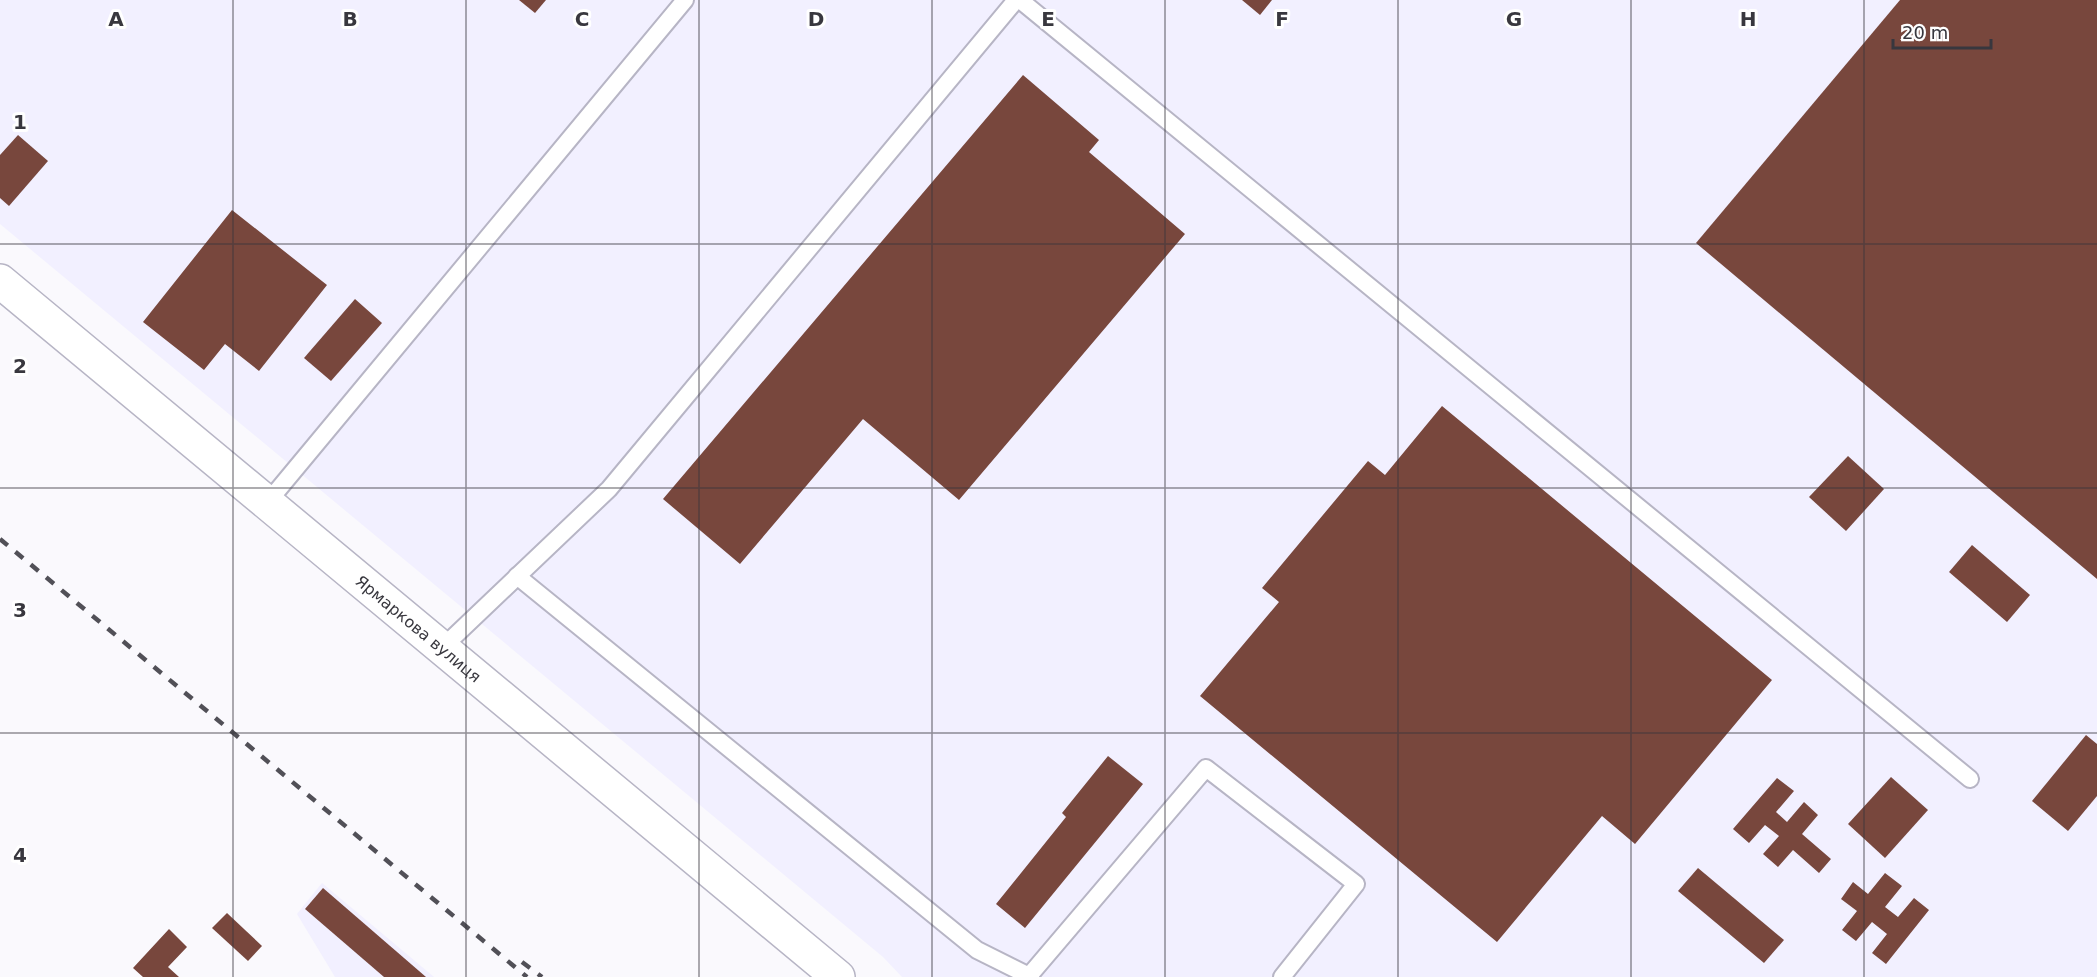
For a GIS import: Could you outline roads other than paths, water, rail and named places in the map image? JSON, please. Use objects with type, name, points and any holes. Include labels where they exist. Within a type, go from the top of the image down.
[{"type":"street","name":"Ярмаркова вулиця","points":[[0,281],[838,977]]},
{"type":"lane","points":[[267,503],[685,0]]},
{"type":"lane","points":[[442,648],[609,489],[1018,0],[1970,779]]},
{"type":"lane","points":[[517,576],[977,950],[1030,976],[1206,768],[1356,884],[1282,977]]},
{"type":"railway","points":[[0,539],[527,977]]},
{"type":"railway","points":[[522,962],[542,977]]}]
